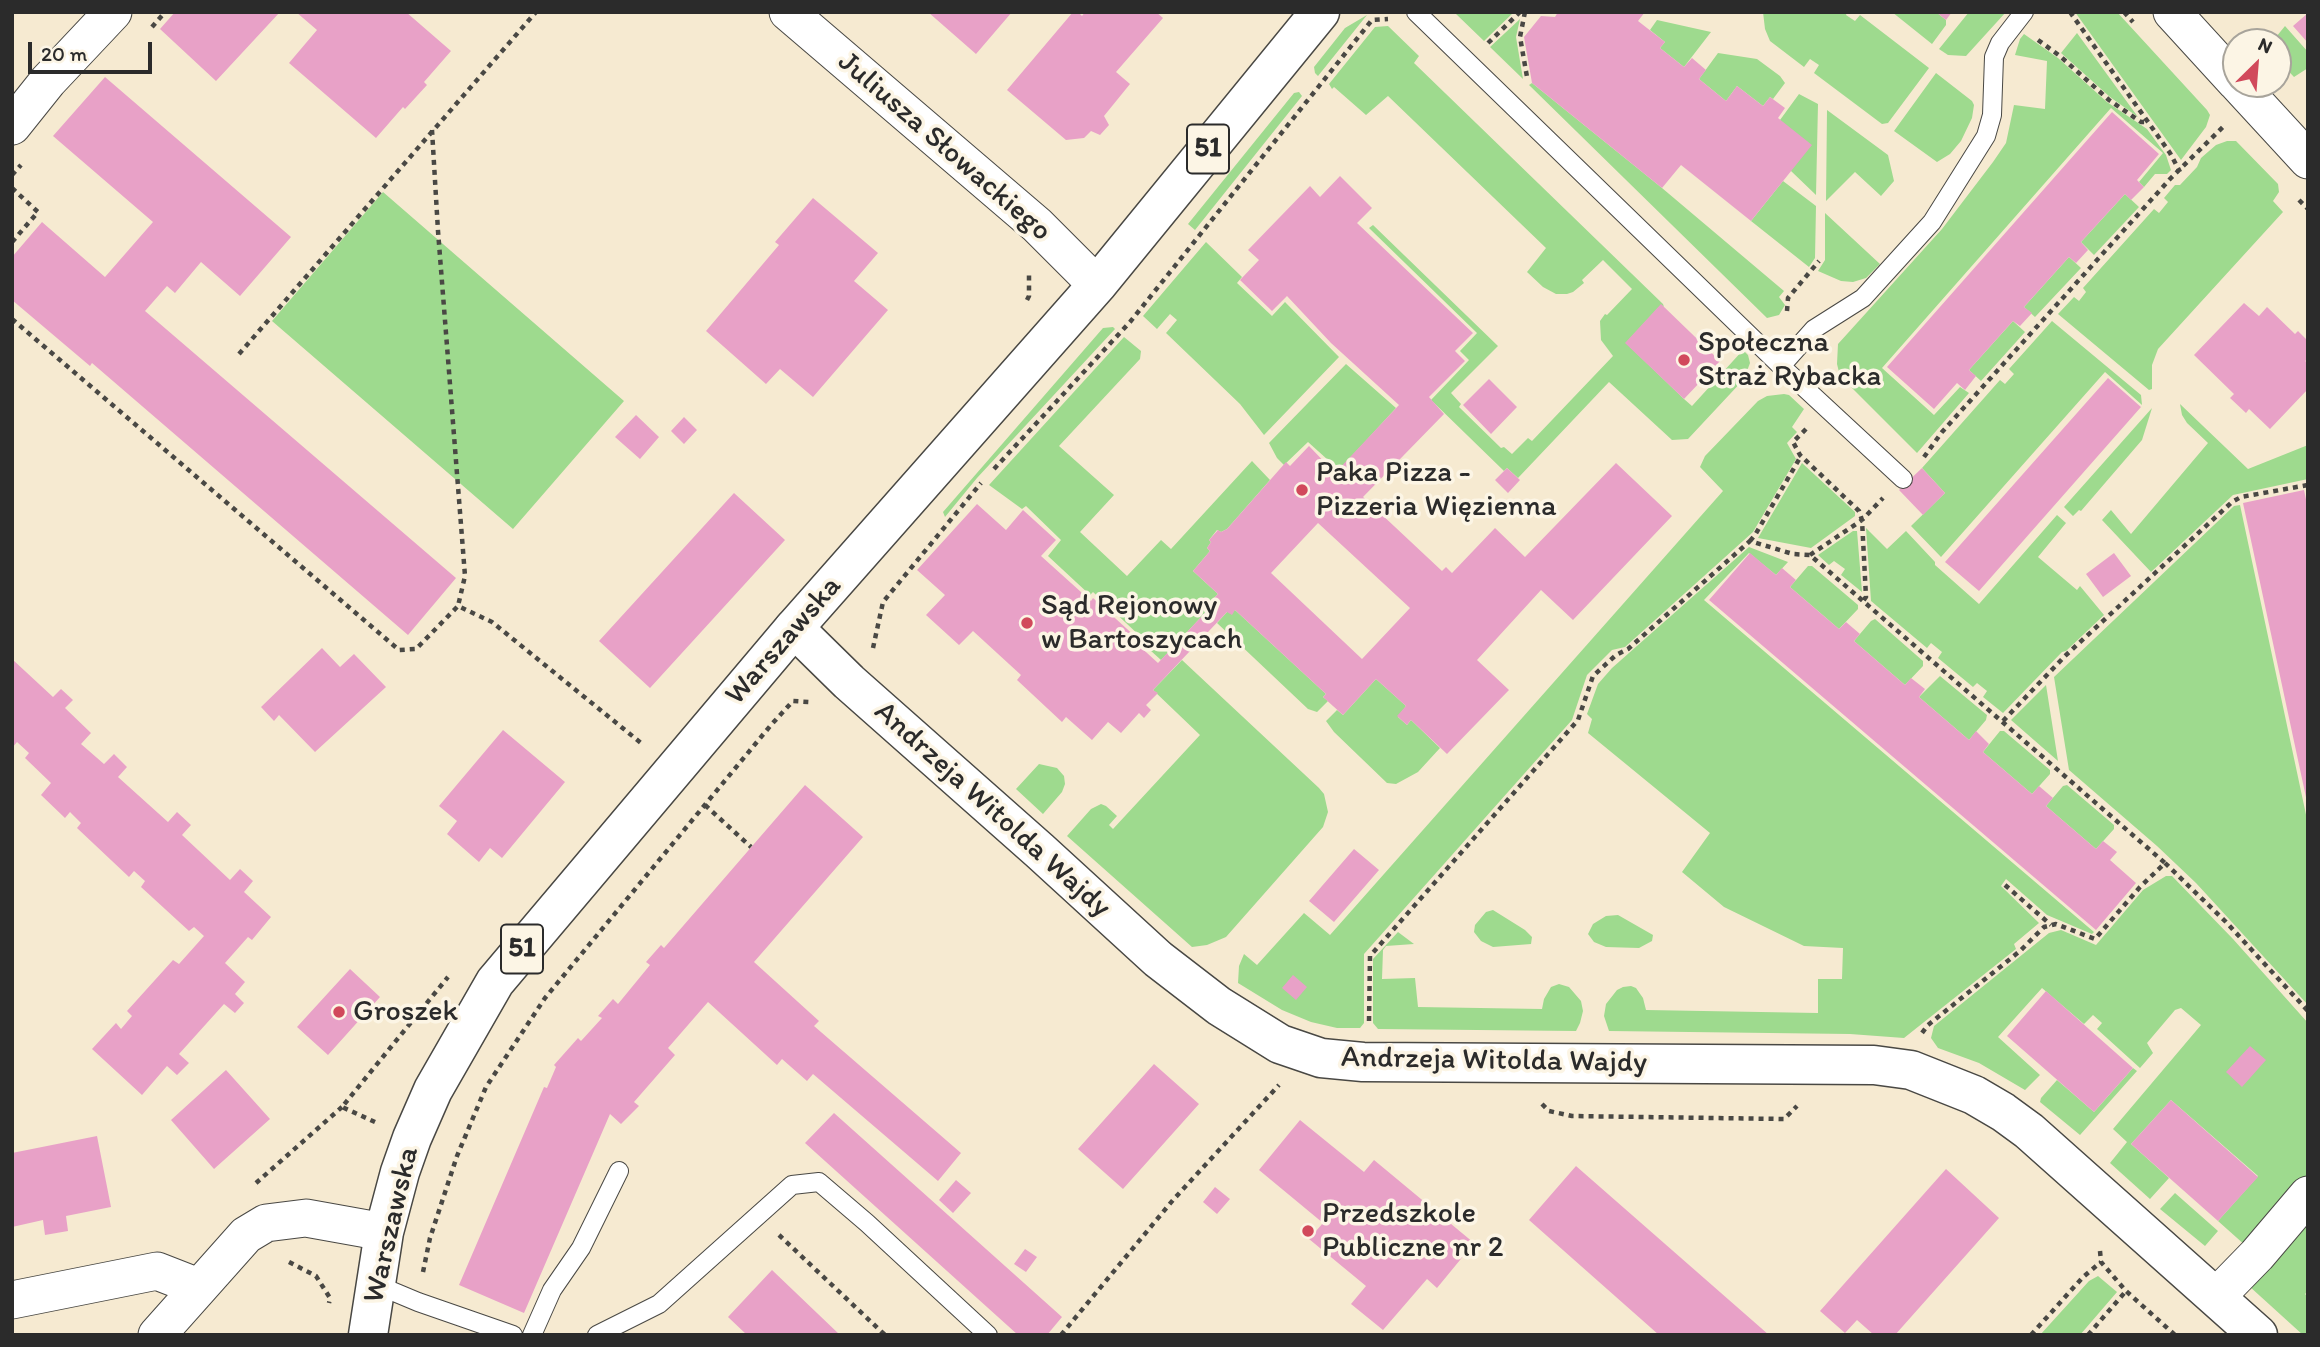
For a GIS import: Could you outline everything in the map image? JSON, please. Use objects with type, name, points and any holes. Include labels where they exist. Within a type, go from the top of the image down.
[{"type":"street","points":[[12,126],[48,81],[113,12]]},
{"type":"street","name":"Juliusza Słowackiego","points":[[788,12],[1037,225],[1097,285]]},
{"type":"street","name":"Warszawska","points":[[368,1335],[384,1232],[400,1172],[433,1090],[495,982],[794,628],[1097,285],[1320,12]]},
{"type":"street","points":[[2172,12],[2222,67]]},
{"type":"street","points":[[2251,98],[2308,160]]},
{"type":"street","name":"Andrzeja Witolda Wajdy","points":[[794,628],[849,682],[1040,850],[1158,959],[1219,1006],[1280,1044],[1321,1058],[1363,1062],[1874,1065],[1911,1070],[1974,1094],[2029,1131],[2258,1335]]},
{"type":"street","points":[[2216,1297],[2257,1255],[2308,1195]]},
{"type":"street","points":[[157,1335],[246,1235],[267,1223],[306,1218],[384,1232]]},
{"type":"street","points":[[12,1300],[157,1271],[198,1287]]},
{"type":"lane","points":[[1416,12],[1781,366],[1903,479]]},
{"type":"lane","points":[[1781,366],[1814,329],[1863,298],[1932,222],[1986,136],[1992,115],[1994,57],[2000,43],[2019,18]]},
{"type":"lane","points":[[532,1335],[552,1290],[581,1248],[619,1171]]},
{"type":"lane","points":[[597,1335],[659,1304],[792,1185],[818,1182],[867,1223],[988,1335]]},
{"type":"lane","points":[[375,1283],[418,1302],[513,1335]]},
{"type":"path","points":[[239,354],[536,12]]},
{"type":"path","points":[[1483,47],[1522,12]]},
{"type":"path","points":[[1522,12],[1520,37],[1527,80],[1523,85]]},
{"type":"path","points":[[2070,12],[2170,153],[2180,172]]},
{"type":"path","points":[[2019,18],[2109,100],[2141,122],[2148,122]]},
{"type":"path","points":[[992,471],[1130,322],[1372,20],[1390,19],[1398,26]]},
{"type":"path","points":[[1750,541],[1793,554],[1810,555],[1862,520],[1922,459],[1941,432],[2052,313],[2170,179],[2227,123]]},
{"type":"path","points":[[12,319],[399,650],[416,649],[458,606],[465,576],[432,130]]},
{"type":"path","points":[[12,188],[38,212],[12,242]]},
{"type":"path","points":[[1825,407],[1793,442],[1801,456],[1859,510],[1862,520],[1866,597],[1863,601]]},
{"type":"path","points":[[1369,1023],[1370,956],[1578,720],[1593,676],[1616,655],[1628,649],[1755,536],[1801,456]]},
{"type":"path","points":[[873,650],[883,602],[982,481]]},
{"type":"path","points":[[2003,720],[2065,656],[2232,502],[2241,497],[2308,485]]},
{"type":"path","points":[[1810,555],[2165,863],[2226,922],[2308,1012]]},
{"type":"path","points":[[458,606],[492,622],[641,743]]},
{"type":"path","points":[[418,1302],[430,1238],[457,1156],[486,1087],[545,998],[793,701],[818,702]]},
{"type":"path","points":[[705,805],[751,848]]},
{"type":"path","points":[[1920,1036],[1928,1025],[2020,951],[2043,927],[2056,924],[2095,939],[2140,887],[2165,863]]},
{"type":"path","points":[[2006,885],[2051,925]]},
{"type":"path","points":[[1538,1062],[1534,1096],[1549,1111],[1572,1116],[1784,1119],[1798,1105]]},
{"type":"path","points":[[1061,1335],[1173,1199],[1287,1077]]},
{"type":"path","points":[[253,1186],[342,1107]]},
{"type":"path","points":[[758,1215],[885,1335]]},
{"type":"path","points":[[2100,1241],[2101,1262],[2126,1291],[2175,1335]]},
{"type":"path","points":[[277,1262],[288,1262],[316,1276],[330,1298],[328,1311]]},
{"type":"path","points":[[2031,1335],[2083,1277],[2101,1262]]},
{"type":"path","points":[[2088,1335],[2126,1291]]},
{"type":"green space","points":[[1457,12],[1514,12],[1484,41]]},
{"type":"green space","points":[[1763,12],[1847,12],[1846,15],[1855,21],[1860,15],[1929,68],[1888,123],[1882,124],[1814,73],[1819,65],[1810,59],[1804,67],[1770,41]]},
{"type":"green space","points":[[1892,12],[1936,12],[1946,20],[1946,25],[1932,44]]},
{"type":"green space","points":[[1969,12],[2006,12],[1966,56],[1948,55],[1939,49]]},
{"type":"green space","points":[[2075,12],[2117,12],[2207,110],[2210,115],[2206,127],[2181,160]]},
{"type":"green space","points":[[1367,15],[1318,76],[1314,67],[1345,28]]},
{"type":"green space","points":[[1520,19],[1516,37],[1523,79],[1490,47]]},
{"type":"green space","points":[[1657,20],[1711,32],[1684,67],[1660,48],[1665,42],[1650,30]]},
{"type":"green space","points":[[1388,26],[1419,56],[1414,63],[1663,304],[1664,307],[1661,305],[1626,343],[1684,399],[1692,406],[1743,350],[1748,355],[1750,363],[1744,379],[1688,439],[1672,440],[1609,382],[1518,478],[1507,468],[1504,471],[1431,400],[1469,360],[1460,351],[1477,333],[1369,228],[1373,225],[1498,346],[1451,393],[1461,404],[1459,407],[1501,448],[1504,447],[1512,454],[1528,438],[1532,441],[1613,356],[1601,340],[1600,321],[1632,289],[1603,260],[1573,292],[1556,294],[1543,287],[1527,272],[1546,248],[1388,96],[1366,115],[1334,87],[1332,89],[1329,84],[1375,27]]},
{"type":"green space","points":[[2077,33],[2138,117],[2110,97],[2061,53]]},
{"type":"green space","points":[[2024,34],[2058,58],[2107,102],[2147,129],[2166,155],[2171,170],[2167,174],[2155,174],[2144,187],[2139,182],[2163,153],[2111,108],[1882,368],[1934,415],[1960,387],[1969,393],[1917,453],[1840,376],[1837,364],[1838,344],[1942,229],[1993,162],[2006,143],[2014,105],[2045,109],[2047,61],[2015,55]]},
{"type":"green space","points":[[2292,34],[2308,52],[2308,68],[2294,77]]},
{"type":"green space","points":[[1718,53],[1757,59],[1785,83],[1773,99],[1770,97],[1763,106],[1737,86],[1726,101],[1699,79]]},
{"type":"green space","points":[[1936,73],[1974,105],[1972,118],[1961,141],[1950,154],[1937,162],[1894,131]]},
{"type":"green space","points":[[1532,83],[1784,291],[1779,297],[1785,305],[1779,315],[1767,318],[1529,85]]},
{"type":"green space","points":[[1299,92],[1302,96],[1195,230],[1188,224],[1294,93]]},
{"type":"green space","points":[[1799,94],[1818,104],[1816,195],[1791,171],[1780,120]]},
{"type":"green space","points":[[1827,110],[1888,155],[1894,181],[1881,196],[1855,172],[1826,201]]},
{"type":"green space","points":[[2236,141],[2278,184],[2279,192],[2273,201],[2283,212],[2158,349],[2152,365],[2152,389],[2149,390],[2058,314],[2074,297],[2079,301],[2086,292],[2083,288],[2154,209],[2159,213],[2168,202],[2164,198],[2197,167],[2201,158],[2216,145]]},
{"type":"green space","points":[[1783,181],[1816,206],[1815,258],[1809,267],[1751,221]]},
{"type":"green space","points":[[383,192],[624,401],[513,529],[272,321]]},
{"type":"green space","points":[[2125,194],[2139,207],[2094,255],[2081,242]]},
{"type":"green space","points":[[1825,213],[1880,264],[1866,278],[1853,282],[1841,281],[1818,271],[1825,260]]},
{"type":"green space","points":[[1206,242],[1242,277],[1237,283],[1272,316],[1285,302],[1339,357],[1264,435],[1240,404],[1166,333],[1177,320],[1170,314],[1157,329],[1143,316]]},
{"type":"green space","points":[[2069,257],[2081,268],[2035,317],[2024,307]]},
{"type":"green space","points":[[2013,321],[2025,332],[1981,381],[1969,370]]},
{"type":"green space","points":[[2052,321],[2141,395],[2142,405],[2105,372],[1941,557],[1911,526],[1945,493],[1922,468],[2000,380],[2005,384],[2014,374],[2009,369]]},
{"type":"green space","points":[[1103,328],[1115,329],[977,478],[945,517],[943,512]]},
{"type":"green space","points":[[1124,337],[1141,351],[1140,359],[1059,446],[1114,495],[1080,532],[1127,576],[1161,540],[1171,549],[1252,461],[1270,480],[1227,529],[1221,532],[1217,530],[1209,540],[1211,542],[1207,548],[1210,551],[1193,571],[1218,594],[1214,598],[1217,600],[1161,660],[1140,641],[1142,638],[1093,592],[1090,595],[1048,556],[1061,540],[1026,506],[1022,509],[989,485]]},
{"type":"green space","points":[[1346,364],[1396,408],[1340,469],[1308,442],[1284,465],[1269,443]]},
{"type":"green space","points":[[1789,395],[1804,409],[1792,427],[1797,432],[1787,443],[1796,459],[1753,532],[1625,647],[1612,650],[1587,675],[1572,720],[1364,954],[1364,1023],[1360,1028],[1337,1028],[1311,1022],[1282,1010],[1238,983],[1239,966],[1244,954],[1257,965],[1304,913],[1330,935],[1723,491],[1700,467],[1705,456],[1758,401],[1767,396]]},
{"type":"green space","points":[[2180,404],[2248,469],[2308,445],[2308,479],[2233,495],[2151,572],[2102,520],[2111,510],[2131,534],[2208,443],[2187,423]]},
{"type":"green space","points":[[2152,408],[2142,440],[2081,511],[2073,516],[2064,507]]},
{"type":"green space","points":[[1802,463],[1855,512],[1855,516],[1811,548],[1758,538]]},
{"type":"green space","points":[[2240,505],[2308,824],[2308,1005],[2196,883],[2069,770],[2054,677],[2234,506]]},
{"type":"green space","points":[[2057,515],[2066,523],[2038,557],[2077,590],[2080,586],[2104,615],[2062,652],[2003,713],[1983,697],[1987,691],[1977,683],[1973,687],[1938,658],[1942,652],[1931,643],[1927,648],[1871,601],[1866,528],[1887,549],[1906,531],[1935,565],[1979,604]]},
{"type":"green space","points":[[1857,531],[1862,592],[1841,575],[1845,569],[1834,561],[1829,565],[1818,555]]},
{"type":"green space","points":[[1749,547],[1788,562],[1776,575],[1749,553],[1704,600],[2094,932],[2092,934],[2047,915],[2006,879],[2001,886],[2039,923],[2014,944],[2016,949],[1904,1038],[1850,1034],[1609,1031],[1604,1016],[1606,1004],[1617,990],[1623,987],[1636,988],[1643,998],[1646,1010],[1818,1013],[1818,979],[1842,979],[1843,948],[1804,946],[1724,907],[1682,872],[1710,833],[1588,733],[1592,719],[1587,714],[1598,684],[1612,668]]},
{"type":"green space","points":[[1808,566],[1812,566],[1858,605],[1858,609],[1839,629],[1790,587]]},
{"type":"green space","points":[[1235,610],[1326,694],[1323,697],[1328,701],[1317,712],[1308,709],[1217,623],[1227,612]]},
{"type":"green space","points":[[1875,619],[1923,661],[1923,666],[1905,685],[1854,641]]},
{"type":"green space","points":[[1182,660],[1319,788],[1324,794],[1328,812],[1323,827],[1226,937],[1207,945],[1192,947],[1067,836],[1091,809],[1101,804],[1117,816],[1109,825],[1113,829],[1200,735],[1153,690]]},
{"type":"green space","points":[[1940,676],[1987,715],[1986,720],[1969,740],[1919,697]]},
{"type":"green space","points":[[1376,679],[1406,706],[1398,717],[1407,725],[1411,720],[1440,748],[1418,772],[1396,784],[1387,783],[1326,721],[1337,710],[1343,715]]},
{"type":"green space","points":[[2046,685],[2058,761],[2011,720]]},
{"type":"green space","points":[[2000,731],[2004,731],[2050,770],[2050,774],[2032,794],[1983,752]]},
{"type":"green space","points":[[1039,764],[1057,768],[1064,776],[1065,784],[1062,792],[1043,814],[1016,789]]},
{"type":"green space","points":[[2067,785],[2114,825],[2114,829],[2096,849],[2046,806],[2063,786]]},
{"type":"green space","points":[[2166,876],[2172,876],[2233,939],[2308,1023],[2308,1174],[2246,1246],[2218,1221],[2258,1176],[2171,1100],[2131,1144],[2169,1178],[2150,1199],[2110,1163],[2127,1142],[2113,1129],[2201,1025],[2181,1008],[2175,1010],[2147,1043],[2153,1053],[2140,1068],[2097,1029],[2102,1023],[2093,1015],[2084,1024],[2042,988],[1998,1037],[2040,1075],[2025,1090],[1979,1063],[1938,1048],[1931,1038],[1934,1026],[2049,933],[2061,930],[2096,945],[2143,890]]},
{"type":"green space","points":[[1493,910],[1525,930],[1532,937],[1531,944],[1493,947],[1481,941],[1474,932],[1475,925],[1486,912]]},
{"type":"green space","points":[[1618,915],[1653,935],[1652,941],[1639,948],[1606,947],[1594,942],[1588,934],[1593,924],[1606,916]]},
{"type":"green space","points":[[1398,932],[1414,944],[1386,946],[1383,950],[1382,979],[1415,978],[1418,1007],[1542,1009],[1551,987],[1559,984],[1569,987],[1581,1001],[1583,1011],[1576,1031],[1378,1029],[1373,1023],[1373,959]]},
{"type":"green space","points":[[2133,1068],[2137,1071],[2080,1135],[2040,1102],[2057,1080],[2094,1112]]},
{"type":"green space","points":[[2175,1193],[2218,1231],[2205,1246],[2160,1209]]},
{"type":"green space","points":[[2308,1217],[2308,1291],[2305,1294],[2308,1297],[2308,1335],[2303,1335],[2249,1286]]},
{"type":"green space","points":[[2098,1276],[2117,1292],[2080,1335],[2040,1335],[2089,1281]]},
{"type":"building","points":[[175,12],[280,12],[216,81],[160,29]]},
{"type":"building","points":[[296,12],[406,12],[451,51],[424,82],[427,85],[376,138],[289,63],[317,30]]},
{"type":"building","points":[[928,12],[1012,12],[976,54]]},
{"type":"building","points":[[1073,12],[1082,16],[1085,12],[1156,12],[1163,18],[1116,72],[1130,84],[1104,116],[1109,125],[1100,135],[1091,131],[1084,138],[1066,140],[1007,90]]},
{"type":"building","points":[[1558,12],[1645,12],[1638,21],[1665,42],[1660,48],[1684,67],[1692,58],[1706,70],[1699,79],[1726,101],[1737,86],[1763,106],[1770,97],[1785,108],[1778,118],[1812,145],[1751,221],[1681,165],[1662,188],[1532,83],[1524,37],[1541,16],[1555,17]]},
{"type":"building","points":[[1936,12],[1952,12],[1946,20]]},
{"type":"building","points":[[2308,13],[2308,43],[2293,26]]},
{"type":"building","points":[[105,77],[291,237],[240,296],[201,262],[175,293],[167,286],[145,311],[456,578],[408,635],[92,363],[90,366],[12,300],[12,257],[42,222],[105,277],[153,222],[53,136]]},
{"type":"building","points":[[2112,112],[2159,154],[2137,180],[2144,187],[2131,200],[2125,194],[2081,242],[2088,250],[2076,263],[2069,257],[2024,307],[2032,313],[2020,326],[2013,321],[1969,370],[1976,376],[1965,390],[1957,383],[1934,409],[1887,367]]},
{"type":"building","points":[[1340,176],[1372,208],[1357,223],[1473,333],[1455,351],[1465,361],[1429,397],[1444,414],[1363,497],[1442,571],[1446,567],[1452,573],[1495,528],[1525,557],[1616,463],[1672,516],[1573,620],[1541,590],[1477,660],[1509,690],[1447,754],[1411,720],[1407,725],[1397,716],[1406,706],[1376,679],[1343,715],[1323,697],[1326,694],[1235,610],[1232,615],[1227,612],[1153,690],[1158,693],[1146,705],[1151,710],[1144,718],[1139,713],[1121,733],[1108,722],[1092,740],[1066,717],[1062,722],[1017,680],[1021,675],[973,631],[959,645],[926,615],[945,595],[917,570],[977,504],[1006,530],[1023,510],[1056,540],[1041,556],[1138,639],[1135,642],[1158,663],[1217,600],[1214,598],[1218,594],[1193,571],[1210,551],[1207,548],[1211,542],[1209,540],[1218,530],[1221,532],[1227,529],[1286,462],[1290,466],[1309,446],[1335,473],[1399,405],[1331,343],[1287,296],[1272,311],[1240,280],[1259,260],[1248,250],[1310,186],[1320,197]],"holes":[[[1318,523],[1410,608],[1362,659],[1271,573]]]},
{"type":"building","points":[[813,198],[878,253],[854,281],[888,310],[813,397],[780,369],[766,384],[706,331],[779,245],[775,242]]},
{"type":"building","points":[[2244,303],[2259,316],[2267,307],[2295,334],[2298,331],[2308,341],[2308,359],[2305,361],[2308,363],[2308,389],[2270,429],[2249,409],[2246,413],[2230,398],[2234,394],[2194,355]]},
{"type":"building","points":[[1661,304],[1720,361],[1684,399],[1625,343]]},
{"type":"building","points":[[2108,378],[2141,407],[1979,591],[1945,562]]},
{"type":"building","points":[[1489,379],[1517,407],[1491,434],[1463,405]]},
{"type":"building","points":[[636,415],[659,437],[640,459],[615,437]]},
{"type":"building","points":[[684,417],[697,430],[684,444],[671,431]]},
{"type":"building","points":[[1507,468],[1520,480],[1508,493],[1495,480]]},
{"type":"building","points":[[1922,468],[1945,493],[1923,515],[1899,490]]},
{"type":"building","points":[[2304,490],[2308,509],[2307,802],[2243,503]]},
{"type":"building","points":[[734,493],[785,540],[650,688],[599,641]]},
{"type":"building","points":[[1750,553],[1776,575],[1782,568],[1796,580],[1790,587],[1839,629],[1846,622],[1860,634],[1854,641],[1905,685],[1911,678],[1925,689],[1919,697],[1969,740],[1976,731],[1989,744],[1983,752],[2032,794],[2039,786],[2053,798],[2046,806],[2096,849],[2103,841],[2117,852],[2110,860],[2136,883],[2096,930],[1709,600]]},
{"type":"building","points":[[2114,553],[2131,576],[2103,597],[2086,574]]},
{"type":"building","points":[[322,648],[340,667],[354,654],[386,687],[315,752],[279,715],[274,721],[261,707]]},
{"type":"building","points":[[12,659],[53,697],[61,689],[73,700],[65,708],[91,733],[81,744],[104,764],[114,754],[127,767],[118,777],[168,822],[177,812],[191,825],[182,835],[230,880],[240,869],[253,881],[244,892],[271,917],[252,940],[248,937],[225,963],[245,982],[235,994],[244,1003],[235,1013],[224,1004],[179,1054],[189,1063],[177,1075],[167,1066],[142,1095],[92,1049],[116,1023],[121,1029],[132,1016],[127,1011],[173,960],[179,964],[204,936],[194,927],[189,931],[141,887],[145,881],[134,871],[129,877],[77,828],[81,823],[70,812],[65,818],[41,795],[51,783],[25,758],[29,753],[17,742],[12,748]]},
{"type":"building","points":[[503,730],[565,782],[502,858],[490,848],[479,862],[447,834],[457,821],[439,806]]},
{"type":"building","points":[[805,785],[863,837],[754,962],[819,1021],[814,1026],[961,1153],[938,1181],[813,1074],[807,1081],[782,1059],[777,1065],[708,1002],[668,1048],[675,1055],[634,1102],[639,1106],[621,1124],[610,1114],[524,1313],[459,1285],[544,1087],[547,1088],[556,1067],[554,1065],[578,1038],[581,1041],[602,1018],[598,1016],[613,999],[618,1004],[650,965],[646,962],[661,945],[664,948]]},
{"type":"building","points":[[1354,849],[1379,870],[1334,922],[1309,901]]},
{"type":"building","name":"Groszek","points":[[350,969],[380,997],[328,1055],[297,1027]]},
{"type":"building","points":[[1293,975],[1307,987],[1296,1000],[1282,988]]},
{"type":"building","points":[[2046,991],[2133,1068],[2094,1112],[2007,1036]]},
{"type":"building","points":[[2250,1046],[2266,1060],[2242,1087],[2226,1072]]},
{"type":"building","points":[[1154,1064],[1199,1104],[1123,1189],[1078,1149]]},
{"type":"building","points":[[226,1070],[270,1119],[214,1169],[171,1120]]},
{"type":"building","points":[[2171,1100],[2258,1177],[2218,1221],[2131,1144]]},
{"type":"building","points":[[834,1113],[1062,1317],[1047,1335],[1018,1335],[805,1143]]},
{"type":"building","points":[[1300,1120],[1364,1172],[1374,1160],[1474,1243],[1437,1288],[1427,1279],[1383,1330],[1351,1304],[1366,1286],[1309,1239],[1323,1223],[1259,1170]]},
{"type":"building","points":[[97,1136],[111,1207],[66,1216],[68,1231],[45,1235],[43,1220],[12,1227],[12,1153]]},
{"type":"building","points":[[1576,1166],[1769,1335],[1659,1335],[1529,1220]]},
{"type":"building","points":[[1946,1169],[1999,1218],[1895,1335],[1874,1335],[1857,1320],[1845,1333],[1820,1311]]},
{"type":"building","points":[[956,1180],[971,1193],[953,1213],[939,1200]]},
{"type":"building","points":[[1215,1187],[1230,1199],[1217,1214],[1203,1202]]},
{"type":"building","points":[[1025,1249],[1037,1257],[1026,1272],[1014,1264]]},
{"type":"building","points":[[772,1270],[840,1335],[747,1335],[728,1317]]},
{"type":"place","name":"Społeczna Straż Rybacka","points":[[1684,360]]},
{"type":"place","name":"Paka Pizza - Pizzeria Więzienna","points":[[1302,490]]},
{"type":"place","name":"Sąd Rejonowy w Bartoszycach","points":[[1027,623]]},
{"type":"place","name":"Groszek","points":[[339,1012]]},
{"type":"place","name":"Przedszkole Publiczne nr 2","points":[[1308,1231]]}]
